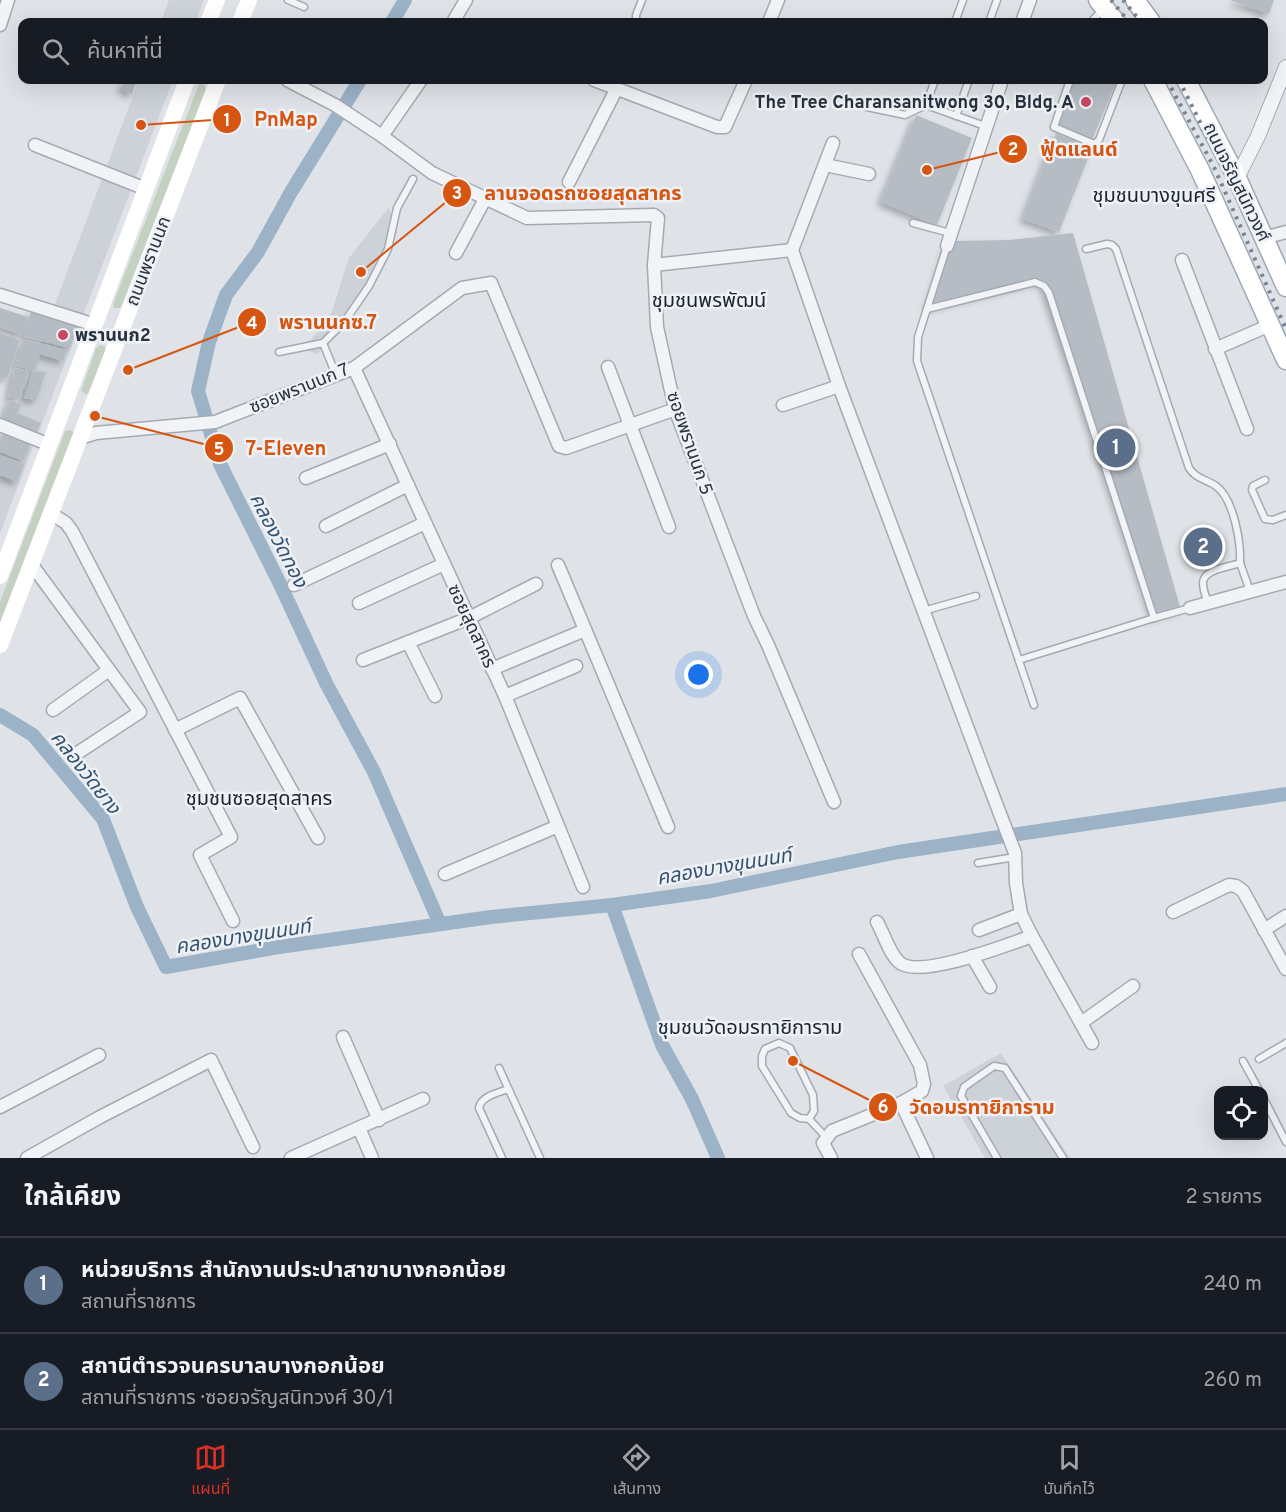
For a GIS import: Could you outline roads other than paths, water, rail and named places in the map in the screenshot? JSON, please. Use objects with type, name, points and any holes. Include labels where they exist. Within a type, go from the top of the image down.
[{"type":"main road","points":[[210,18],[217,0]]},
{"type":"main road","points":[[242,18],[249,0]]},
{"type":"main road","points":[[1135,0],[1148,18]]},
{"type":"main road","points":[[1101,3],[1113,18]]},
{"type":"main road","name":"ถนนพรานนก","points":[[0,576],[185,84]]},
{"type":"main road","name":"ถนนพรานนก","points":[[0,645],[216,84]]},
{"type":"main road","name":"ถนนจรัญสนิทวงศ์","points":[[1155,84],[1200,170],[1286,360]]},
{"type":"main road","name":"ถนนจรัญสนิทวงศ์","points":[[1188,84],[1237,178],[1286,287]]},
{"type":"main road","points":[[102,308],[111,318],[129,312]]},
{"type":"main road","points":[[84,355],[93,341],[100,339],[109,345],[110,359]]},
{"type":"main road","points":[[51,442],[60,428],[68,424],[79,428],[80,438]]},
{"type":"street","points":[[0,25],[8,0]]},
{"type":"street","points":[[455,18],[466,0]]},
{"type":"street","points":[[1023,18],[1030,0]]},
{"type":"street","points":[[770,18],[776,1]]},
{"type":"street","points":[[1237,178],[1281,92],[1286,67]]},
{"type":"street","name":"ซอยพรานนก 5","points":[[295,84],[353,117],[432,173],[484,200],[526,218],[654,215],[657,218],[654,265],[657,327],[675,409],[754,616],[834,802]]},
{"type":"street","points":[[382,136],[418,84]]},
{"type":"street","points":[[606,84],[717,127],[725,127],[744,84]]},
{"type":"street","points":[[949,239],[1001,84]]},
{"type":"street","points":[[568,182],[617,88]]},
{"type":"street","points":[[833,143],[792,250],[839,386],[1004,821],[1015,855],[1016,883],[1021,914],[1092,1043]]},
{"type":"street","points":[[34,145],[146,189]]},
{"type":"street","points":[[825,165],[869,174]]},
{"type":"street","points":[[456,253],[484,200]]},
{"type":"street","points":[[1264,238],[1286,232]]},
{"type":"street","points":[[654,265],[792,250]]},
{"type":"street","points":[[1182,260],[1247,429]]},
{"type":"street","name":"ซอยพรานนก 7","points":[[80,438],[96,433],[215,422],[354,368],[462,288],[490,283],[559,446],[566,448],[670,411]]},
{"type":"street","points":[[0,295],[95,325]]},
{"type":"street","points":[[1215,349],[1270,325]]},
{"type":"street","points":[[608,367],[669,527]]},
{"type":"street","name":"ซอยสุดสาคร","points":[[354,368],[390,444],[392,462],[408,485],[505,696],[583,887]]},
{"type":"street","points":[[783,405],[839,386]]},
{"type":"street","points":[[0,425],[51,442]]},
{"type":"street","points":[[306,478],[390,444]]},
{"type":"street","points":[[326,526],[408,485]]},
{"type":"street","points":[[52,514],[68,525],[231,837],[200,855],[233,921]]},
{"type":"street","points":[[294,585],[425,523]]},
{"type":"street","points":[[359,603],[444,564]]},
{"type":"street","points":[[32,565],[140,712],[80,752]]},
{"type":"street","points":[[558,565],[668,827]]},
{"type":"street","points":[[1190,608],[1286,582]]},
{"type":"street","points":[[363,660],[469,618],[536,584]]},
{"type":"street","points":[[492,669],[585,630]]},
{"type":"street","points":[[408,642],[435,696]]},
{"type":"street","points":[[505,696],[576,666]]},
{"type":"street","points":[[53,710],[109,670]]},
{"type":"street","points":[[176,730],[240,698],[318,838]]},
{"type":"street","points":[[445,874],[558,826]]},
{"type":"street","points":[[1173,912],[1229,885],[1236,886],[1243,891],[1286,969]]},
{"type":"street","points":[[978,930],[1021,914]]},
{"type":"street","points":[[1264,930],[1286,916]]},
{"type":"street","points":[[877,922],[899,962],[906,967],[918,968],[972,956],[1032,936]]},
{"type":"street","points":[[831,1158],[823,1143],[832,1131],[901,1103],[924,1088],[920,1065],[859,954]]},
{"type":"street","points":[[972,956],[990,987]]},
{"type":"street","points":[[1081,1023],[1133,986]]},
{"type":"street","points":[[343,1036],[379,1120]]},
{"type":"street","points":[[0,1107],[99,1055]]},
{"type":"street","points":[[27,1158],[211,1060],[254,1147]]},
{"type":"street","points":[[291,1158],[423,1099]]},
{"type":"street","points":[[901,1103],[927,1158]]},
{"type":"street","points":[[359,1128],[372,1158]]},
{"type":"lane","points":[[288,0],[304,7]]},
{"type":"lane","points":[[636,18],[642,0]]},
{"type":"lane","points":[[956,18],[963,0]]},
{"type":"lane","points":[[990,18],[997,0]]},
{"type":"lane","points":[[1093,18],[1101,3]]},
{"type":"lane","points":[[867,107],[905,115],[926,105],[934,84]]},
{"type":"lane","points":[[956,116],[968,84]]},
{"type":"lane","points":[[1069,84],[1054,127],[1094,144],[1099,140],[1120,84]]},
{"type":"lane","points":[[926,105],[985,126]]},
{"type":"lane","points":[[279,352],[323,343],[345,321],[369,286],[388,249],[401,200],[414,179]]},
{"type":"lane","points":[[913,223],[949,239],[918,337],[917,361],[1034,705]]},
{"type":"lane","points":[[1086,249],[1107,244],[1116,249],[1189,468],[1194,475],[1224,494],[1236,524],[1241,548],[1240,563],[1250,591]]},
{"type":"lane","points":[[927,309],[1035,282],[1047,289],[1154,618]]},
{"type":"lane","points":[[323,343],[336,375]]},
{"type":"lane","points":[[1265,480],[1253,486],[1252,490],[1265,519],[1273,520],[1286,515]]},
{"type":"lane","points":[[1208,603],[1203,583],[1204,577],[1209,573],[1240,563]]},
{"type":"lane","points":[[923,612],[976,596]]},
{"type":"lane","points":[[1019,660],[1190,608]]},
{"type":"lane","points":[[978,863],[1015,855]]},
{"type":"lane","points":[[810,1119],[814,1111],[813,1095],[790,1048],[779,1043],[765,1049],[762,1066],[786,1107],[800,1118],[810,1119],[826,1137]]},
{"type":"lane","points":[[1259,1059],[1286,1043]]},
{"type":"lane","points":[[1243,1061],[1257,1086]]},
{"type":"lane","points":[[997,1158],[961,1096],[964,1087],[994,1066],[1005,1068],[1063,1158]]},
{"type":"lane","points":[[499,1068],[540,1158]]},
{"type":"lane","points":[[502,1158],[479,1108],[483,1100],[508,1089]]},
{"type":"lane","points":[[1268,1108],[1286,1142]]},
{"type":"waterway","name":"คลองวัดทอง","points":[[394,18],[405,0]]},
{"type":"waterway","name":"คลองวัดทอง","points":[[358,84],[291,192],[258,252],[226,295],[209,342],[198,391],[220,464],[326,683],[374,772],[440,924]]},
{"type":"waterway","name":"คลองบางขุนนนท์","points":[[0,715],[33,735],[103,819],[137,907],[166,967],[279,947],[491,917],[612,905],[711,891],[898,852],[1286,794]]},
{"type":"waterway","name":"คลองวัดทอง","points":[[612,905],[662,1045],[692,1099],[718,1158]]},
{"type":"railway","points":[[1111,0],[1126,18]]},
{"type":"railway","points":[[1123,0],[1138,18]]},
{"type":"railway","points":[[1169,84],[1214,167],[1286,329]]},
{"type":"railway","points":[[1181,84],[1208,138]]},
{"type":"place","name":"The Tree Charansanitwong 30, Bldg. A","points":[[1086,102]]},
{"type":"place","name":"PnMap","points":[[141,125]]},
{"type":"place","name":"ฟู้ดแลนด์","points":[[927,170]]},
{"type":"place","name":"ลานจอดรถซอยสุดสาคร","points":[[361,272]]},
{"type":"place","name":"พรานนก2","points":[[63,335]]},
{"type":"place","name":"พรานนกซ.7","points":[[128,370]]},
{"type":"place","name":"7-Eleven","points":[[95,416]]},
{"type":"place","name":"หน่วยบริการ สำนักงานประปาสาขาบางกอกน้อย","points":[[1116,448]]},
{"type":"place","name":"สถานีตำรวจนครบาลบางกอกน้อย","points":[[1203,547]]},
{"type":"place","name":"วัดอมรทายิการาม","points":[[793,1061]]},
{"type":"district","name":"ชุมชนบางขุนศรี","points":[[1154,195]]},
{"type":"district","name":"ชุมชนพรพัฒน์","points":[[709,300]]},
{"type":"district","name":"ชุมชนซอยสุดสาคร","points":[[259,798]]},
{"type":"district","name":"ชุมชนวัดอมรทายิการาม","points":[[750,1027]]},
{"type":"water label","name":"คลองวัดยาง","points":[[86,772]]}]
